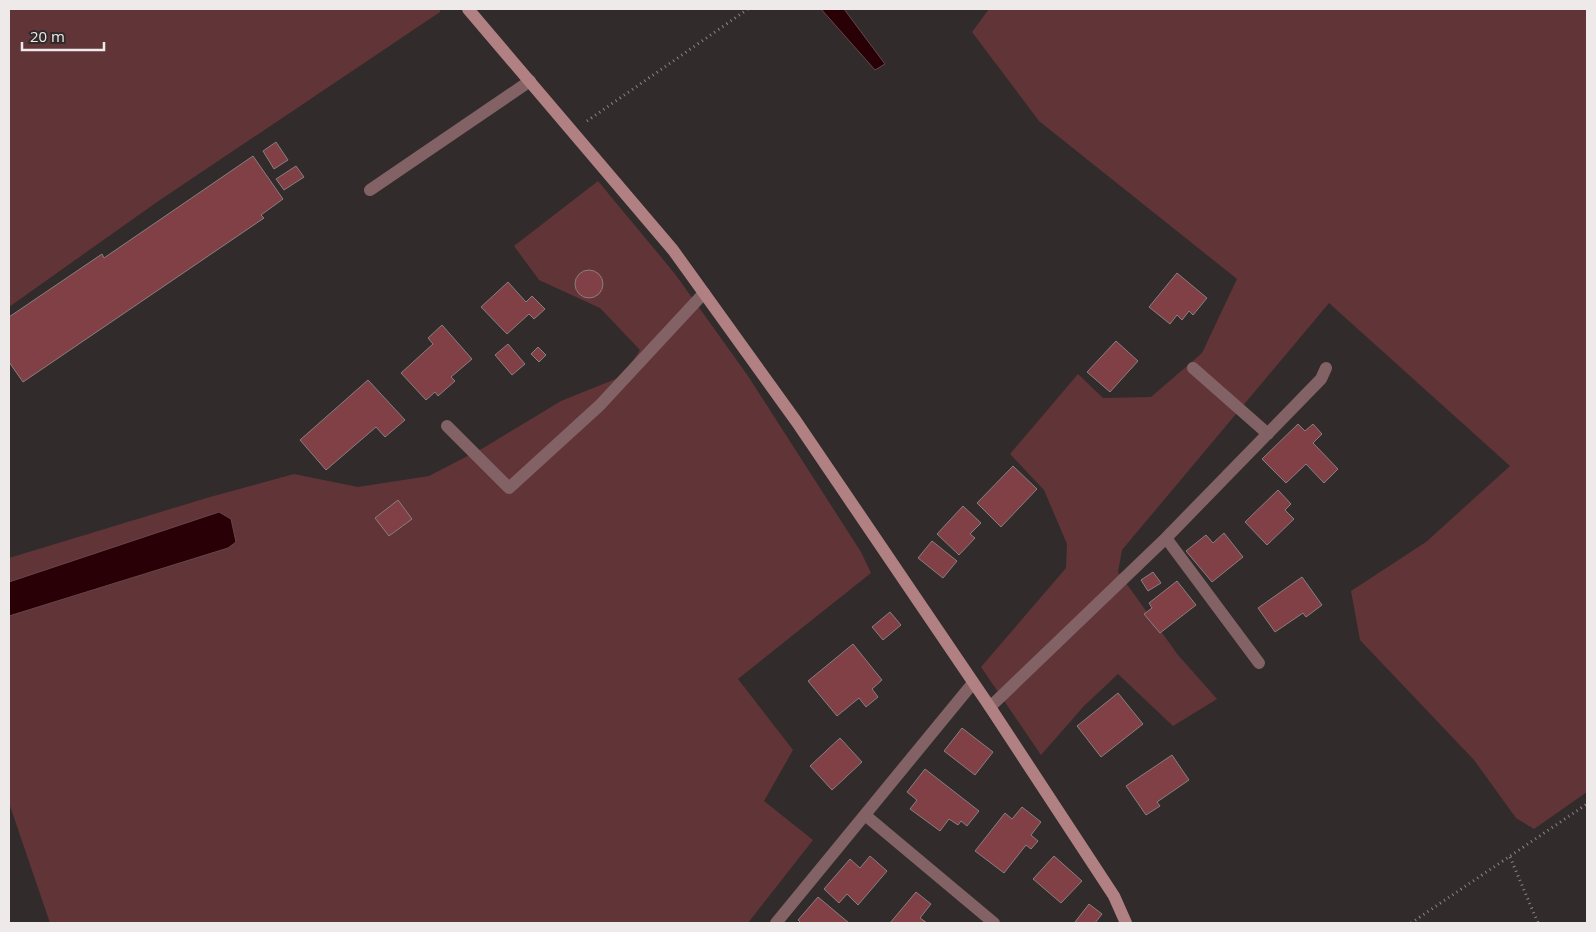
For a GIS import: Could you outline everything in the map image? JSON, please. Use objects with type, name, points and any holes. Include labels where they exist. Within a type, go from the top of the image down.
[{"type":"street","points":[[468,9],[673,250],[704,293],[796,421],[990,707],[1114,896],[1126,923]]},
{"type":"street","points":[[370,190],[530,81]]},
{"type":"street","points":[[447,426],[509,488],[600,405],[704,293]]},
{"type":"street","points":[[1193,368],[1268,434]]},
{"type":"street","points":[[990,707],[1166,538],[1322,379],[1326,368]]},
{"type":"street","points":[[1166,538],[1259,663]]},
{"type":"street","points":[[776,923],[973,683]]},
{"type":"street","points":[[864,816],[994,923]]},
{"type":"path","points":[[572,131],[748,9]]},
{"type":"path","points":[[1411,923],[1510,858],[1587,804]]},
{"type":"path","points":[[1510,858],[1538,923]]},
{"type":"shaded area","points":[[9,9],[440,9],[440,12],[157,202],[9,307]]},
{"type":"shaded area","points":[[821,9],[844,9],[885,64],[875,70]]},
{"type":"shaded area","points":[[989,9],[1587,9],[1587,792],[1534,829],[1516,818],[1474,760],[1360,640],[1351,591],[1426,542],[1510,466],[1329,303],[1122,550],[1118,572],[1178,655],[1217,699],[1173,726],[1118,674],[1084,706],[1041,755],[981,667],[1066,568],[1067,544],[1044,490],[1010,454],[1078,374],[1103,398],[1151,397],[1202,353],[1237,279],[1039,121],[972,32]]},
{"type":"shaded area","points":[[598,181],[675,274],[748,376],[861,552],[871,573],[738,679],[793,750],[764,801],[813,840],[748,923],[50,923],[9,803],[9,616],[228,548],[219,512],[9,582],[9,558],[210,497],[294,474],[358,487],[429,476],[485,447],[561,401],[623,376],[640,350],[600,308],[539,280],[514,246]]},
{"type":"shaded area","points":[[219,512],[231,519],[236,542],[228,548],[9,616],[9,582]]},
{"type":"building","points":[[276,142],[288,160],[274,169],[263,151]]},
{"type":"building","points":[[253,156],[283,199],[261,215],[264,218],[23,382],[9,362],[9,317],[102,254],[104,258]]},
{"type":"building","points":[[296,166],[304,177],[284,190],[276,179]]},
{"type":"building","points":[[589,270],[599,274],[603,284],[599,294],[589,298],[579,294],[575,284],[579,274]]},
{"type":"building","points":[[1177,273],[1207,298],[1193,315],[1189,311],[1182,320],[1177,315],[1170,324],[1149,307]]},
{"type":"building","points":[[508,282],[526,302],[532,296],[545,309],[534,319],[529,314],[507,334],[481,307]]},
{"type":"building","points":[[442,325],[472,359],[451,377],[455,381],[438,396],[435,392],[426,400],[401,373],[433,344],[428,338]]},
{"type":"building","points":[[1116,341],[1138,361],[1110,392],[1087,372]]},
{"type":"building","points":[[508,344],[525,364],[512,375],[495,355]]},
{"type":"building","points":[[538,347],[546,355],[539,362],[531,354]]},
{"type":"building","points":[[368,380],[405,420],[385,437],[376,427],[326,470],[300,440]]},
{"type":"building","points":[[1298,424],[1305,431],[1313,424],[1322,434],[1313,443],[1338,469],[1324,483],[1306,464],[1286,483],[1262,459]]},
{"type":"building","points":[[1013,466],[1037,489],[1001,527],[977,503]]},
{"type":"building","points":[[1278,490],[1291,504],[1285,510],[1294,519],[1267,545],[1245,522]]},
{"type":"building","points":[[398,500],[412,519],[389,536],[375,518]]},
{"type":"building","points":[[963,506],[981,523],[970,534],[975,538],[959,555],[937,534]]},
{"type":"building","points":[[1224,533],[1243,557],[1212,582],[1186,551],[1206,535],[1213,543]]},
{"type":"building","points":[[932,541],[957,561],[943,578],[918,558]]},
{"type":"building","points":[[1153,572],[1161,583],[1148,591],[1141,580]]},
{"type":"building","points":[[1302,577],[1322,605],[1306,617],[1303,613],[1275,632],[1258,608]]},
{"type":"building","points":[[1177,581],[1196,605],[1160,633],[1144,614],[1152,608],[1149,603]]},
{"type":"building","points":[[890,612],[901,625],[883,640],[872,627]]},
{"type":"building","points":[[853,644],[882,680],[872,689],[878,697],[866,707],[859,698],[837,716],[808,681]]},
{"type":"building","points":[[1118,693],[1143,724],[1101,757],[1077,726]]},
{"type":"building","points":[[962,728],[993,752],[975,775],[944,751]]},
{"type":"building","points":[[840,738],[862,762],[832,790],[810,766]]},
{"type":"building","points":[[1172,755],[1189,780],[1157,802],[1160,806],[1146,815],[1126,786]]},
{"type":"building","points":[[925,769],[979,811],[967,826],[961,821],[958,825],[949,819],[940,831],[910,809],[917,800],[907,792]]},
{"type":"building","points":[[1022,807],[1041,822],[1031,835],[1038,841],[1031,849],[1026,845],[1004,873],[975,851],[1005,813],[1012,819]]},
{"type":"building","points":[[870,856],[887,871],[858,905],[847,894],[839,903],[824,889],[850,859],[860,868]]},
{"type":"building","points":[[1054,856],[1082,881],[1061,903],[1033,879]]},
{"type":"building","points":[[916,892],[931,904],[920,918],[927,923],[890,923]]},
{"type":"building","points":[[818,897],[849,923],[801,923],[798,920]]},
{"type":"building","points":[[1089,904],[1102,914],[1095,923],[1075,922]]}]
